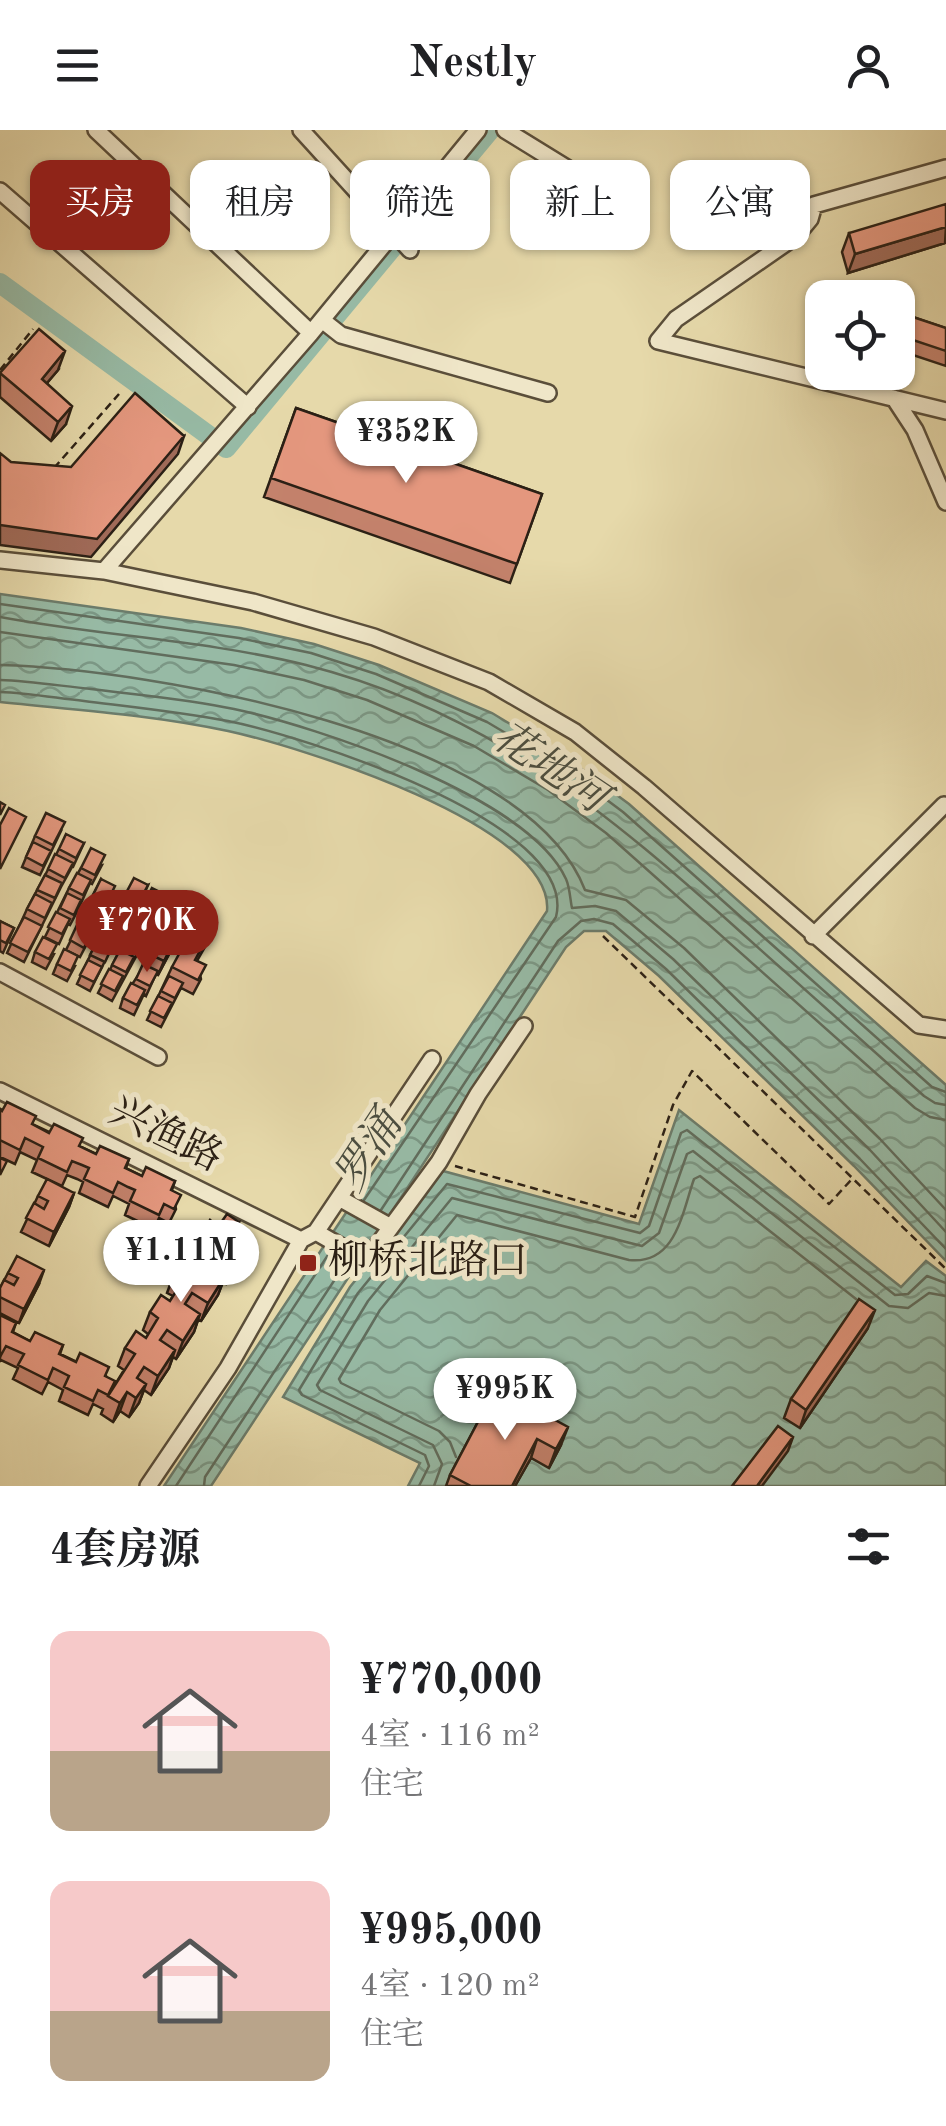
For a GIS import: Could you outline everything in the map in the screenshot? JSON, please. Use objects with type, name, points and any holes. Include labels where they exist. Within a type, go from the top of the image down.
[{"type":"street","points":[[96,130],[311,334]]},
{"type":"street","points":[[300,130],[350,185]]},
{"type":"street","points":[[453,160],[478,130]]},
{"type":"street","points":[[506,131],[553,160]]},
{"type":"street","points":[[946,168],[814,204],[810,219],[796,236],[676,320],[658,341],[946,412]]},
{"type":"street","points":[[0,191],[248,407]]},
{"type":"street","points":[[104,572],[379,250]]},
{"type":"street","points":[[322,320],[341,334],[548,392]]},
{"type":"street","points":[[894,398],[915,430],[946,502]]},
{"type":"street","points":[[0,560],[104,572],[254,602],[374,638],[489,682],[575,732],[919,1024],[946,1028]]},
{"type":"street","points":[[814,936],[944,804]]},
{"type":"street","points":[[0,972],[158,1057]]},
{"type":"street","points":[[316,1232],[366,1261],[439,1162],[524,1026]]},
{"type":"street","points":[[148,1486],[228,1368],[301,1240],[316,1232],[432,1058]]},
{"type":"street","name":"兴渔路","points":[[0,1092],[301,1240]]},
{"type":"street","points":[[339,1198],[391,1226]]},
{"type":"path","points":[[0,370],[33,330]]},
{"type":"path","points":[[49,474],[119,394]]},
{"type":"path","points":[[603,936],[946,1269]]},
{"type":"path","points":[[439,1162],[636,1217],[674,1105],[692,1071],[829,1204],[852,1180]]},
{"type":"water","name":"花地河","points":[[0,594],[241,628],[314,644],[379,665],[492,713],[568,759],[629,804],[946,1085],[946,1261],[659,976],[606,931],[584,931],[566,947],[211,1486],[164,1486],[547,911],[538,879],[510,849],[468,820],[361,772],[308,753],[200,725],[0,702]]},
{"type":"water","points":[[679,1110],[901,1287],[926,1261],[946,1276],[946,1486],[408,1486],[420,1463],[283,1397],[350,1287],[443,1171],[639,1224]]},
{"type":"building","points":[[946,204],[946,227],[855,254],[849,233]]},
{"type":"building","points":[[915,318],[946,328],[946,351],[915,341]]},
{"type":"building","points":[[39,329],[65,351],[42,379],[72,406],[58,422],[0,373]]},
{"type":"building","points":[[135,393],[184,436],[97,539],[0,525],[0,453],[11,462],[71,467]]},
{"type":"building","points":[[296,408],[542,494],[517,564],[271,478]]},
{"type":"building","points":[[9,808],[26,817],[0,869],[0,825]]},
{"type":"building","points":[[46,813],[65,822],[53,845],[35,836]]},
{"type":"building","points":[[66,834],[84,843],[76,858],[59,849]]},
{"type":"building","points":[[33,842],[51,851],[43,866],[26,857]]},
{"type":"building","points":[[91,848],[105,855],[95,875],[81,868]]},
{"type":"building","points":[[55,854],[73,863],[65,878],[48,869]]},
{"type":"building","points":[[77,873],[91,880],[83,895],[69,888]]},
{"type":"building","points":[[45,875],[62,883],[55,898],[37,890]]},
{"type":"building","points":[[134,878],[148,885],[139,902],[125,895]]},
{"type":"building","points":[[101,879],[115,886],[105,906],[91,899]]},
{"type":"building","points":[[152,888],[166,895],[157,912],[143,905]]},
{"type":"building","points":[[67,893],[81,900],[74,915],[60,908]]},
{"type":"building","points":[[35,894],[52,903],[45,918],[27,909]]},
{"type":"building","points":[[177,904],[190,911],[181,928],[168,921]]},
{"type":"building","points":[[89,905],[103,912],[94,929],[80,922]]},
{"type":"building","points":[[141,910],[155,918],[146,935],[132,927]]},
{"type":"building","points":[[56,912],[70,919],[62,934],[48,927]]},
{"type":"building","points":[[202,916],[216,923],[207,940],[193,933]]},
{"type":"building","points":[[24,917],[42,926],[28,952],[10,943]]},
{"type":"building","points":[[109,917],[123,925],[114,942],[100,934]]},
{"type":"building","points":[[167,920],[181,927],[164,961],[149,954]]},
{"type":"building","points":[[0,921],[14,928],[6,943],[0,940]]},
{"type":"building","points":[[77,925],[91,933],[84,948],[70,940]]},
{"type":"building","points":[[130,931],[144,938],[136,953],[122,946]]},
{"type":"building","points":[[191,932],[206,940],[195,960],[206,965],[198,980],[172,967]]},
{"type":"building","points":[[43,937],[57,944],[49,959],[35,952]]},
{"type":"building","points":[[98,940],[112,947],[105,962],[90,955]]},
{"type":"building","points":[[64,949],[78,956],[71,971],[57,964]]},
{"type":"building","points":[[120,950],[134,957],[126,972],[112,965]]},
{"type":"building","points":[[88,960],[102,967],[94,982],[80,975]]},
{"type":"building","points":[[143,964],[158,971],[150,986],[136,979]]},
{"type":"building","points":[[109,969],[123,976],[115,991],[101,984]]},
{"type":"building","points":[[169,976],[183,983],[175,998],[161,991]]},
{"type":"building","points":[[131,983],[145,990],[137,1005],[123,998]]},
{"type":"building","points":[[158,996],[172,1003],[164,1018],[150,1011]]},
{"type":"building","points":[[7,1102],[36,1116],[32,1124],[49,1133],[54,1124],[83,1138],[79,1146],[96,1154],[100,1146],[129,1159],[125,1168],[142,1176],[146,1167],[175,1181],[171,1190],[181,1195],[174,1209],[164,1204],[159,1215],[130,1201],[135,1190],[118,1182],[113,1193],[84,1179],[89,1168],[72,1161],[67,1172],[38,1158],[43,1147],[25,1138],[20,1150],[0,1140],[0,1109]]},
{"type":"building","points":[[47,1179],[74,1193],[54,1232],[26,1218],[34,1203],[44,1209],[48,1201],[38,1196]]},
{"type":"building","points":[[227,1214],[239,1222],[234,1229],[250,1239],[233,1266],[217,1256],[210,1266],[225,1276],[208,1303],[192,1293],[185,1304],[200,1314],[183,1341],[167,1330],[160,1340],[175,1350],[158,1376],[144,1367],[137,1378],[146,1384],[136,1398],[127,1392],[120,1403],[108,1396],[135,1354],[125,1348],[136,1331],[146,1338],[158,1318],[150,1312],[161,1295],[170,1301],[183,1280],[174,1274],[185,1258],[194,1263],[208,1243],[199,1237],[210,1220],[218,1227]]},
{"type":"building","points":[[17,1256],[44,1270],[24,1309],[0,1297],[4,1280],[14,1285],[18,1278],[8,1273]]},
{"type":"building","points":[[859,1299],[875,1310],[806,1410],[791,1399]]},
{"type":"building","points":[[0,1315],[16,1323],[12,1332],[30,1341],[35,1332],[63,1345],[59,1354],[76,1362],[80,1353],[109,1367],[105,1376],[115,1381],[108,1395],[98,1390],[93,1401],[64,1387],[69,1376],[53,1368],[48,1380],[18,1365],[24,1354],[6,1346],[0,1357]]},
{"type":"building","points":[[490,1399],[501,1405],[514,1399],[520,1401],[568,1427],[556,1449],[537,1439],[512,1486],[471,1486],[450,1475]]},
{"type":"building","points":[[778,1426],[793,1437],[757,1486],[732,1486]]},
{"type":"waterway","points":[[0,283],[226,448],[490,130]]},
{"type":"place","name":"柳桥北路口","points":[[308,1263]]},
{"type":"water label","name":"罗涌","points":[[370,1152]]}]
